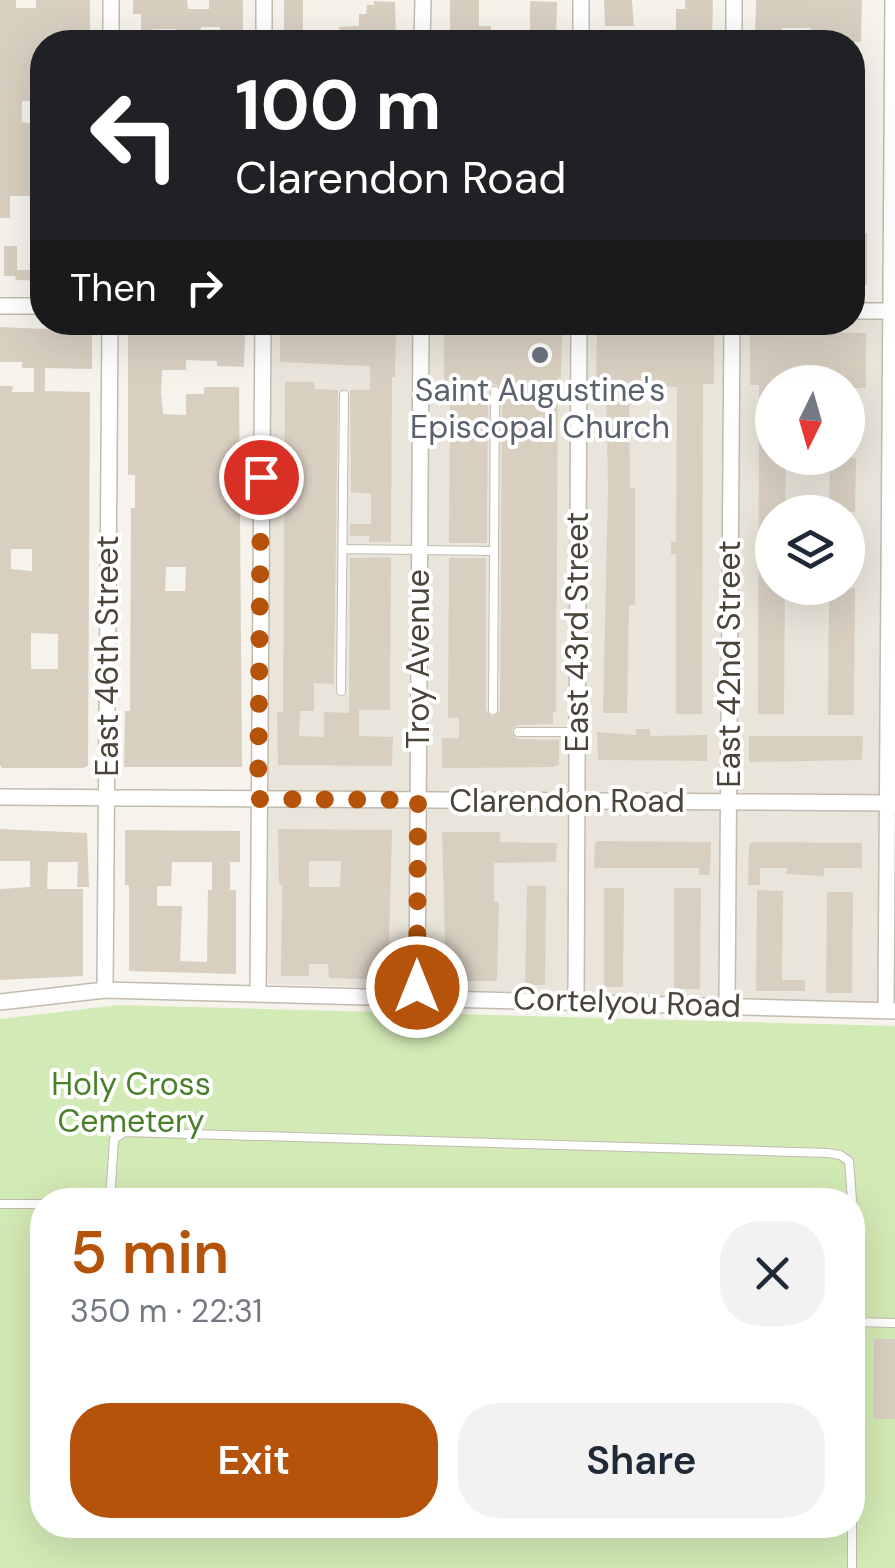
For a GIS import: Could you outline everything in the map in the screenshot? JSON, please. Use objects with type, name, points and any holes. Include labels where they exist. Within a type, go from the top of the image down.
[{"type":"street","points":[[111,0],[111,30]]},
{"type":"street","points":[[264,0],[264,30]]},
{"type":"street","points":[[422,0],[422,30]]},
{"type":"street","points":[[580,30],[581,0]]},
{"type":"street","points":[[734,0],[734,30]]},
{"type":"street","points":[[891,1010],[893,0]]},
{"type":"street","points":[[0,306],[30,306]]},
{"type":"street","points":[[865,311],[893,311]]},
{"type":"street","name":"East 46th Street","points":[[105,990],[110,335]]},
{"type":"street","points":[[258,992],[262,335]]},
{"type":"street","name":"Troy Avenue","points":[[416,996],[421,335]]},
{"type":"street","name":"East 43rd Street","points":[[576,1001],[579,335]]},
{"type":"street","name":"East 42nd Street","points":[[727,1005],[732,335]]},
{"type":"street","name":"Clarendon Road","points":[[0,797],[891,803]]},
{"type":"street","name":"Cortelyou Road","points":[[0,1002],[105,990],[891,1010]]},
{"type":"lane","points":[[493,710],[496,391]]},
{"type":"lane","points":[[341,691],[344,395]]},
{"type":"lane","points":[[342,550],[494,551]]},
{"type":"lane","points":[[518,732],[576,732]]},
{"type":"lane","points":[[111,1188],[114,1138],[125,1132],[828,1153],[849,1161],[851,1188]]},
{"type":"lane","points":[[0,1204],[30,1204]]},
{"type":"lane","points":[[865,1324],[895,1323]]},
{"type":"lane","points":[[852,1538],[852,1568]]},
{"type":"shaded area","points":[[895,0],[895,1004],[268,984],[258,799],[263,335],[865,335],[865,311],[890,311]]},
{"type":"green space","name":"Holy Cross Cemetery","points":[[119,1005],[895,1026],[895,1568],[0,1568],[0,1019]]},
{"type":"building","points":[[0,0],[16,0],[16,8],[36,8],[36,0],[90,0],[90,30],[30,30],[30,101],[22,101],[22,122],[30,123],[30,196],[10,196],[10,218],[0,218]]},
{"type":"building","points":[[133,0],[187,0],[188,9],[209,9],[209,0],[243,0],[243,30],[141,30],[141,14],[133,14]]},
{"type":"building","points":[[284,0],[303,0],[303,30],[284,30]]},
{"type":"building","points":[[450,0],[479,0],[479,26],[491,26],[491,30],[450,30]]},
{"type":"building","points":[[604,0],[632,0],[634,26],[605,26]]},
{"type":"building","points":[[685,0],[713,0],[712,30],[676,30],[676,9],[685,9]]},
{"type":"building","points":[[756,0],[862,0],[861,30],[755,30]]},
{"type":"building","points":[[374,1],[395,2],[396,30],[339,30],[359,26],[359,14],[366,14],[367,5],[374,5]]},
{"type":"building","points":[[530,1],[557,2],[556,30],[530,30]]},
{"type":"building","points":[[865,233],[867,233],[865,285]]},
{"type":"building","points":[[4,246],[17,246],[17,270],[30,270],[30,281],[4,276]]},
{"type":"building","points":[[0,327],[30,328],[30,335],[92,335],[92,369],[45,368],[45,391],[90,392],[88,766],[83,768],[0,765],[0,386],[13,386],[12,392],[34,392],[34,368],[22,368],[22,362],[0,362]],"holes":[[[11,549],[32,549],[32,571],[11,569]],[[31,633],[58,634],[58,669],[31,669]]]},
{"type":"building","points":[[866,333],[866,388],[865,365],[755,365],[755,385],[750,385],[750,335]]},
{"type":"building","points":[[128,335],[245,335],[244,367],[186,360],[186,370],[162,370],[161,393],[163,414],[186,415],[186,394],[204,394],[204,387],[239,387],[242,767],[124,767],[125,711],[130,711],[131,508],[135,508],[135,475],[128,475]],"holes":[[[166,567],[186,567],[185,591],[165,591]]]},
{"type":"building","points":[[280,335],[396,335],[391,542],[369,542],[369,536],[350,536],[350,524],[371,524],[371,494],[351,492],[350,390],[370,390],[370,366],[280,362]]},
{"type":"building","points":[[444,335],[562,335],[558,378],[556,712],[553,724],[517,725],[511,731],[517,739],[559,740],[559,765],[553,767],[442,768],[442,738],[459,738],[459,718],[448,718],[449,558],[486,558],[486,710],[492,717],[500,711],[502,391],[496,384],[490,385],[488,391],[487,543],[449,543],[450,383],[444,383]]},
{"type":"building","points":[[597,335],[714,335],[714,384],[703,384],[702,714],[676,714],[676,554],[671,554],[671,542],[676,542],[677,387],[629,387],[630,488],[635,488],[635,605],[629,605],[627,713],[603,713],[606,386],[596,386]]},
{"type":"building","points":[[285,382],[314,382],[315,389],[338,390],[334,684],[314,683],[314,711],[300,711],[299,736],[324,737],[324,712],[349,713],[350,558],[391,557],[390,710],[359,710],[359,736],[393,737],[392,766],[278,765],[277,712],[283,712]]},
{"type":"building","points":[[759,475],[786,475],[785,495],[759,495]]},
{"type":"building","points":[[830,475],[856,475],[855,495],[829,495]]},
{"type":"building","points":[[758,605],[785,605],[784,714],[758,714]]},
{"type":"building","points":[[829,605],[855,605],[854,715],[828,715]]},
{"type":"building","points":[[636,729],[650,729],[650,736],[707,735],[707,761],[598,760],[597,732],[636,735]]},
{"type":"building","points":[[749,736],[863,736],[862,760],[749,762]]},
{"type":"building","points":[[0,829],[87,833],[89,887],[77,887],[78,862],[48,862],[47,889],[83,889],[83,976],[0,980],[0,889],[30,887],[30,861],[0,861]]},
{"type":"building","points":[[278,829],[392,830],[388,980],[329,978],[328,964],[309,964],[309,976],[281,976]],"holes":[[[309,861],[341,861],[340,887],[309,887]]]},
{"type":"building","points":[[125,830],[240,831],[240,862],[230,862],[230,890],[236,890],[236,974],[129,971],[129,885],[125,885]],"holes":[[[172,862],[212,862],[207,962],[180,961],[182,906],[157,906],[157,886],[171,886]]]},
{"type":"building","points":[[442,832],[500,832],[500,842],[557,843],[556,862],[494,863],[494,902],[499,902],[497,981],[446,981]]},
{"type":"building","points":[[598,841],[711,842],[710,875],[699,875],[699,868],[594,868]]},
{"type":"building","points":[[862,843],[862,868],[824,868],[824,876],[786,874],[787,868],[760,868],[760,885],[748,885],[749,844]]},
{"type":"building","points":[[527,886],[546,886],[545,985],[525,985]]},
{"type":"building","points":[[604,888],[624,888],[623,987],[604,987]]},
{"type":"building","points":[[674,888],[701,888],[700,989],[674,989]]},
{"type":"building","points":[[757,890],[783,891],[782,980],[805,980],[805,991],[756,991]]},
{"type":"building","points":[[827,892],[853,892],[852,993],[826,993]]},
{"type":"building","points":[[874,1339],[895,1339],[895,1419],[873,1419]]},
{"type":"place","name":"Saint Augustine's Episcopal Church","points":[[540,355]]},
{"type":"route","points":[[261,477],[258,799],[418,800],[417,987]]}]
